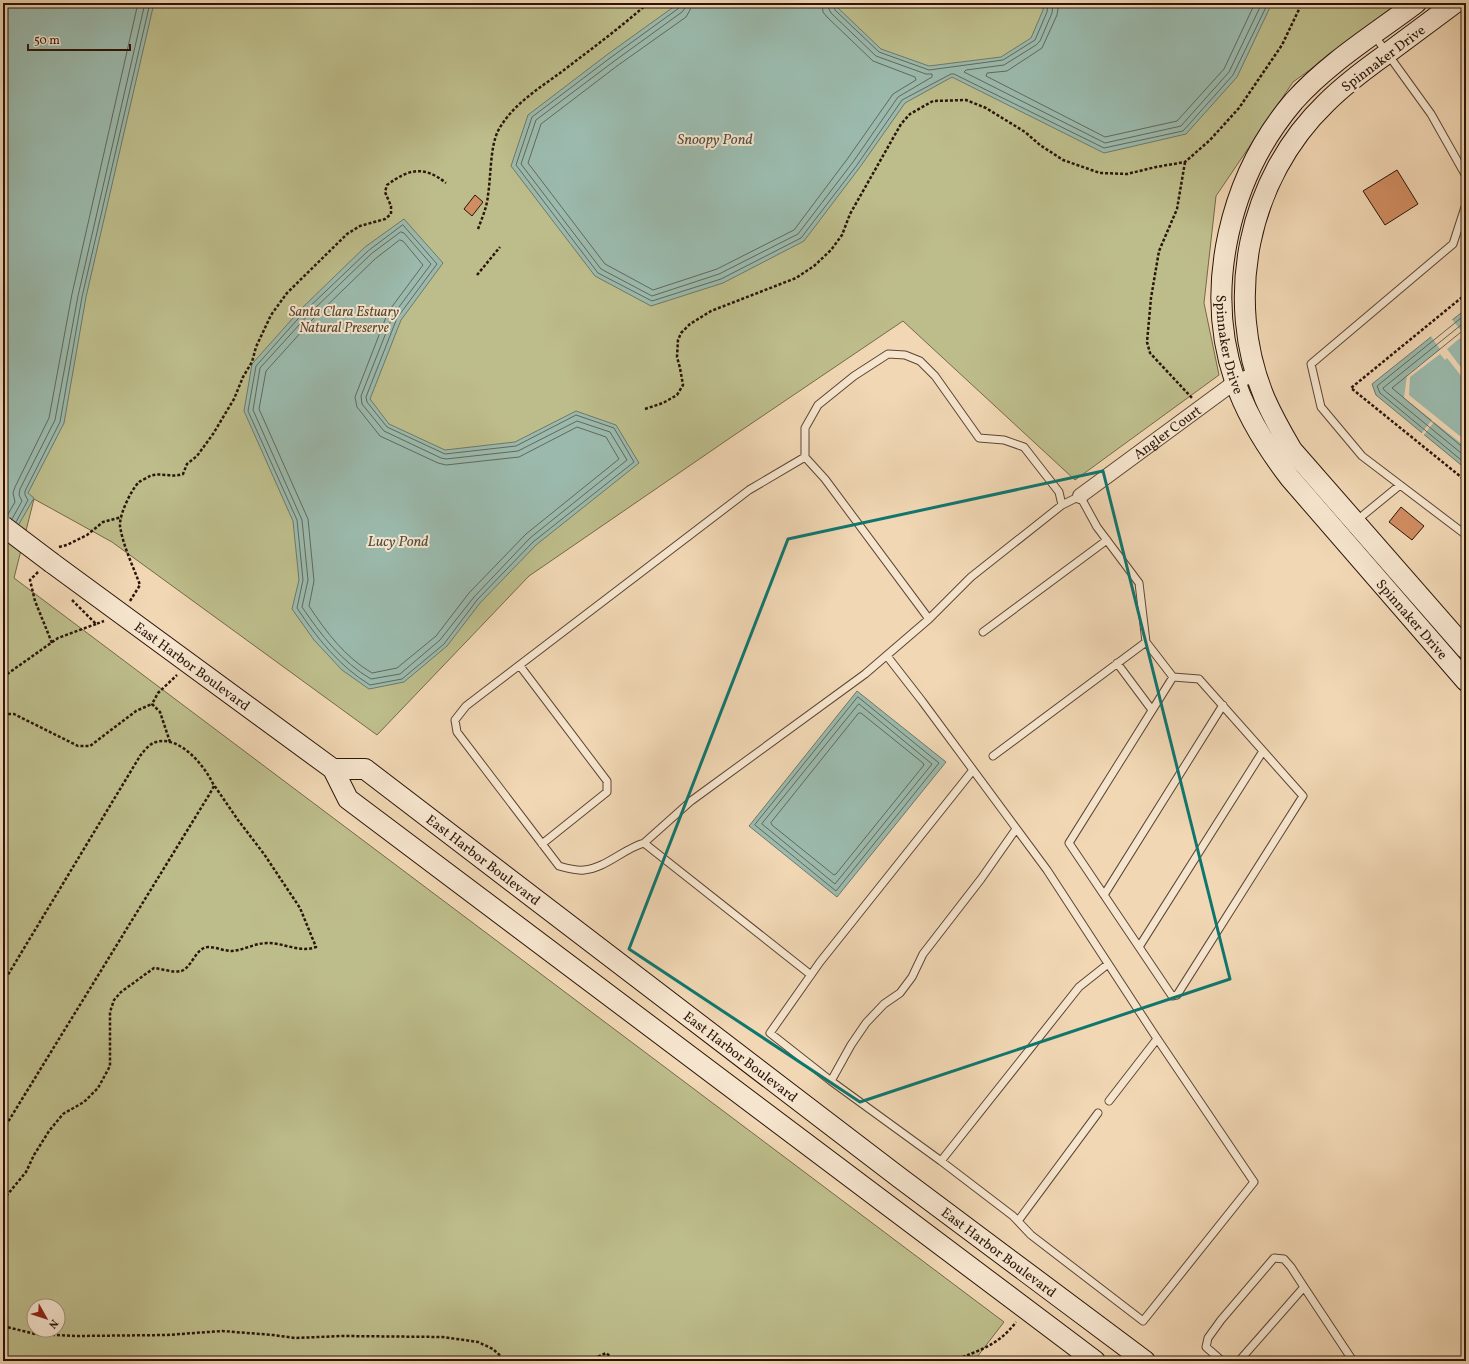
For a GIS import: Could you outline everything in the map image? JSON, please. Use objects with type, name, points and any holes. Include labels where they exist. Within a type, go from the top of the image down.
[{"type":"main road","name":"Spinnaker Drive","points":[[1416,3],[1334,65],[1309,86],[1276,124],[1264,143],[1243,185],[1228,234],[1224,261],[1222,316],[1230,364],[1244,406],[1257,431],[1276,459],[1290,478],[1347,528],[1466,649]]},
{"type":"main road","name":"Spinnaker Drive","points":[[1455,3],[1353,79],[1326,102],[1295,138],[1283,156],[1264,195],[1251,238],[1244,288],[1248,337],[1256,374],[1275,420],[1292,450],[1347,528],[1466,681]]},
{"type":"main road","name":"East Harbor Boulevard","points":[[3,526],[333,769],[348,799],[1094,1361]]},
{"type":"main road","name":"East Harbor Boulevard","points":[[333,769],[366,769],[900,1178],[1144,1361]]},
{"type":"street","name":"Angler Court","points":[[1080,496],[1235,382],[1256,374]]},
{"type":"lane","points":[[1374,34],[1431,114],[1466,176]]},
{"type":"lane","points":[[1466,204],[1453,244],[1311,364],[1321,407],[1362,456],[1466,535]]},
{"type":"lane","points":[[929,619],[825,479],[805,457],[805,428],[818,405],[854,376],[888,354],[905,355],[920,361],[935,376],[979,438],[1004,440],[1024,447],[1059,492],[1062,505]]},
{"type":"lane","points":[[805,457],[749,490],[466,706],[455,720],[457,732],[559,866],[583,870],[600,866],[634,846],[644,843],[691,801],[865,674],[929,619],[971,578],[1062,505],[1080,496],[1097,527],[1139,583],[1146,642],[1173,677],[1200,679],[1303,796],[1177,995],[1172,996],[1069,843],[1173,677]]},
{"type":"lane","points":[[1347,528],[1400,485]]},
{"type":"lane","points":[[983,632],[1107,540]]},
{"type":"lane","points":[[993,756],[1146,642]]},
{"type":"lane","points":[[887,656],[922,701],[1047,870],[1157,1039],[1254,1182],[1143,1321],[1031,1234],[1013,1216],[941,1161],[831,1081],[770,1033],[811,975],[973,770]]},
{"type":"lane","points":[[1117,663],[1152,710]]},
{"type":"lane","points":[[520,666],[607,781],[607,792],[542,844]]},
{"type":"lane","points":[[1104,895],[1223,705]]},
{"type":"lane","points":[[1140,947],[1263,751]]},
{"type":"lane","points":[[831,1081],[851,1045],[866,1023],[884,1004],[900,993],[912,977],[923,954],[981,879],[1016,829]]},
{"type":"lane","points":[[644,843],[811,975]]},
{"type":"lane","points":[[941,1161],[1079,987],[1108,964]]},
{"type":"lane","points":[[1109,1101],[1157,1039]]},
{"type":"lane","points":[[1018,1221],[1098,1113]]},
{"type":"lane","points":[[1222,1361],[1206,1347],[1208,1338],[1226,1314],[1274,1258],[1284,1259],[1291,1266],[1353,1361]]},
{"type":"lane","points":[[1239,1361],[1304,1287]]},
{"type":"path","points":[[478,229],[486,209],[494,142],[498,132],[508,117],[520,104],[543,85],[626,23],[648,3]]},
{"type":"path","points":[[644,409],[663,403],[677,395],[682,386],[677,357],[678,340],[681,333],[690,324],[711,312],[796,278],[814,266],[831,250],[842,235],[850,214],[901,124],[910,114],[921,107],[933,101],[966,100],[986,108],[1019,128],[1040,145],[1063,160],[1100,173],[1127,174],[1185,162],[1210,140],[1239,108],[1282,45],[1300,7],[1300,3]]},
{"type":"path","points":[[1185,162],[1177,209],[1159,251],[1151,298],[1147,342],[1150,353],[1200,407]]},
{"type":"path","points":[[122,615],[140,585],[124,541],[120,525],[127,500],[139,482],[151,476],[160,474],[176,476],[183,474],[187,464],[197,456],[213,434],[234,399],[243,377],[252,362],[256,347],[271,315],[287,293],[347,234],[360,226],[385,219],[391,214],[391,206],[384,192],[387,185],[405,173],[426,171],[436,175],[446,183]]},
{"type":"path","points":[[477,275],[500,247]]},
{"type":"path","points":[[1466,294],[1351,388],[1466,481]]},
{"type":"path","points":[[52,642],[35,600],[30,580],[67,545],[87,534],[103,522],[122,517]]},
{"type":"path","points":[[3,677],[58,638],[96,624]]},
{"type":"path","points":[[3,714],[14,714],[78,746],[90,746],[136,711],[152,704],[158,693],[190,665]]},
{"type":"path","points":[[152,704],[160,712],[170,742]]},
{"type":"path","points":[[3,983],[140,756],[149,746],[156,742],[170,742],[184,749],[198,760],[300,908],[316,947],[308,950],[270,943],[262,943],[233,951],[207,947],[193,957],[186,968],[182,971],[176,972],[154,968],[121,992],[114,1000],[110,1012],[110,1066],[98,1088],[84,1102],[63,1114],[49,1131],[34,1155],[26,1172],[3,1200]]},
{"type":"path","points":[[3,1130],[214,785]]},
{"type":"path","points":[[953,1361],[992,1345],[1007,1334],[1026,1309]]},
{"type":"path","points":[[3,1326],[35,1334],[76,1336],[222,1331],[273,1334],[295,1338],[342,1336],[443,1337],[478,1342],[493,1349],[506,1361]]},
{"type":"path","points":[[589,1361],[606,1353],[616,1361]]},
{"type":"highlighted area","points":[[1103,471],[1230,979],[860,1102],[629,949],[788,539]]},
{"type":"green space","name":"Santa Clara Estuary Natural Preserve","points":[[3,3],[1403,3],[1293,82],[1216,196],[1204,303],[1219,375],[1075,480],[903,321],[529,576],[377,735],[112,542],[34,499],[14,578],[1004,1322],[974,1361],[3,1361]]},
{"type":"water","points":[[3,3],[154,3],[86,297],[64,423],[28,493],[34,498],[3,552]]},
{"type":"water","name":"Snoopy Pond","points":[[679,3],[837,3],[837,7],[881,49],[929,66],[1001,57],[1031,38],[1043,10],[1044,3],[1272,3],[1237,77],[1186,134],[1104,153],[952,77],[905,103],[860,167],[804,241],[723,283],[651,306],[595,276],[511,166],[528,115],[608,54]]},
{"type":"water","name":"Lucy Pond","points":[[404,219],[443,263],[401,320],[370,399],[389,424],[445,450],[515,442],[576,411],[616,425],[639,463],[536,545],[480,603],[447,646],[404,682],[369,689],[342,670],[314,640],[292,609],[299,580],[293,521],[244,411],[252,364],[302,308],[365,247]]},
{"type":"water","points":[[1466,309],[1466,469],[1376,395],[1372,384]]},
{"type":"water","points":[[857,691],[946,762],[837,897],[749,826]]},
{"type":"pier","points":[[1451,318],[1466,337],[1466,345],[1460,338],[1447,349],[1466,374],[1466,382],[1447,358],[1445,360],[1440,354],[1410,377],[1409,395],[1466,441],[1466,447],[1434,422],[1423,436],[1421,434],[1432,420],[1404,398],[1407,375],[1440,349],[1430,335]]},
{"type":"building","points":[[1397,170],[1418,204],[1385,225],[1363,191]]},
{"type":"building","points":[[475,195],[483,202],[472,216],[464,209]]},
{"type":"building","points":[[1401,507],[1424,526],[1412,540],[1389,522]]}]
